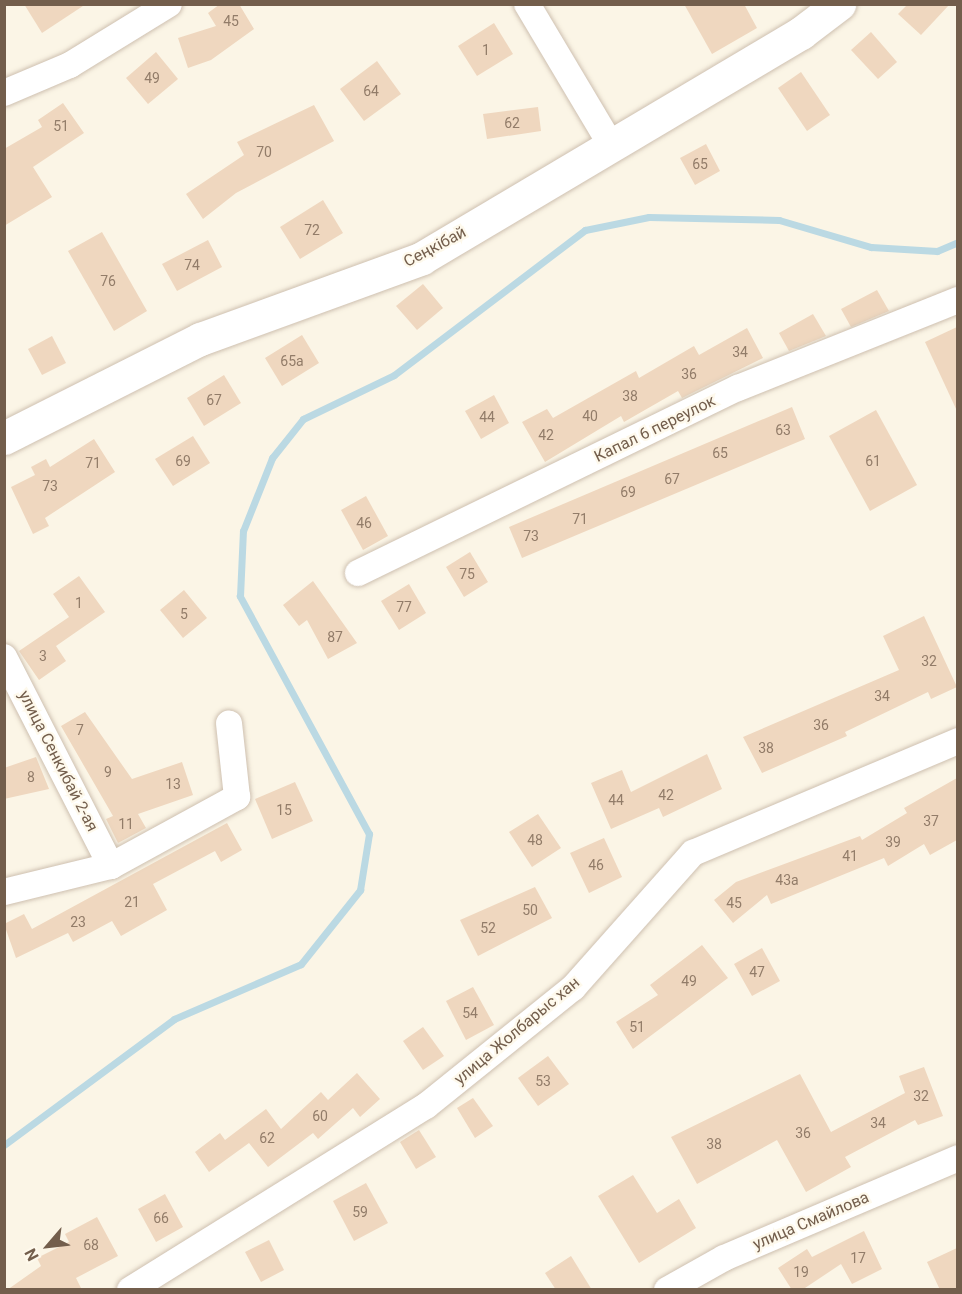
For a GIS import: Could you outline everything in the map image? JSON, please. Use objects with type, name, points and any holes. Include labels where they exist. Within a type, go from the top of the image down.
[{"type":"street","points":[[4,93],[70,65],[169,4]]},
{"type":"street","points":[[527,4],[611,145]]},
{"type":"street","name":"Сеңкібай","points":[[4,438],[200,339],[422,258],[801,33],[839,4]]},
{"type":"street","name":"Капал 6 переулок","points":[[358,573],[738,388],[957,300]]},
{"type":"street","name":"улица Сенкибай 2-ая","points":[[4,657],[111,866]]},
{"type":"street","points":[[4,892],[111,866],[237,797],[229,723]]},
{"type":"street","name":"улица Жолбарыс хан","points":[[130,1290],[426,1106],[573,988],[693,853],[957,741]]},
{"type":"street","name":"улица Смайлова","points":[[667,1290],[724,1258],[957,1158]]},
{"type":"building","points":[[24,4],[86,4],[42,33]]},
{"type":"building","points":[[220,4],[239,4],[254,29],[211,60],[188,68],[178,38],[216,26],[208,13]]},
{"type":"building","points":[[684,4],[744,4],[757,28],[712,54]]},
{"type":"building","points":[[908,4],[950,4],[921,35],[898,14]]},
{"type":"building","points":[[494,23],[513,54],[477,76],[458,46]]},
{"type":"building","points":[[871,32],[897,62],[878,79],[851,50]]},
{"type":"building","points":[[156,52],[178,79],[148,104],[126,78]]},
{"type":"building","points":[[377,61],[401,94],[364,121],[340,89]]},
{"type":"building","points":[[801,72],[830,115],[807,131],[778,88]]},
{"type":"building","points":[[63,103],[84,133],[33,167],[52,197],[4,226],[4,149],[42,127],[38,120]]},
{"type":"building","points":[[314,105],[334,141],[236,193],[203,219],[186,194],[244,155],[237,142]]},
{"type":"building","points":[[538,107],[541,131],[487,139],[483,114]]},
{"type":"building","points":[[706,144],[720,171],[695,185],[680,158]]},
{"type":"building","points":[[323,200],[343,233],[300,259],[280,227]]},
{"type":"building","points":[[102,232],[147,311],[114,331],[68,251]]},
{"type":"building","points":[[208,240],[222,267],[177,291],[162,264]]},
{"type":"building","points":[[423,284],[443,308],[417,330],[396,306]]},
{"type":"building","points":[[877,290],[889,311],[851,327],[841,309]]},
{"type":"building","points":[[813,314],[826,336],[789,351],[779,333]]},
{"type":"building","points":[[957,327],[957,411],[925,342]]},
{"type":"building","points":[[747,328],[763,358],[682,398],[678,391],[624,422],[621,416],[545,462],[522,422],[547,409],[553,418],[636,371],[639,378],[694,346],[699,355]]},
{"type":"building","points":[[302,335],[319,363],[282,386],[265,358]]},
{"type":"building","points":[[52,336],[66,363],[42,375],[28,349]]},
{"type":"building","points":[[224,375],[241,403],[204,426],[187,398]]},
{"type":"building","points":[[494,395],[509,423],[481,439],[465,411]]},
{"type":"building","points":[[792,407],[805,439],[522,558],[509,527]]},
{"type":"building","points":[[876,410],[917,485],[870,511],[829,436]]},
{"type":"building","points":[[193,436],[210,463],[173,486],[155,459]]},
{"type":"building","points":[[94,439],[115,472],[45,518],[49,526],[33,534],[11,487],[35,475],[31,467],[46,459],[50,467]]},
{"type":"building","points":[[366,496],[388,536],[363,550],[341,510]]},
{"type":"building","points":[[470,552],[488,582],[464,597],[446,567]]},
{"type":"building","points":[[79,576],[105,612],[56,646],[66,661],[39,680],[19,651],[69,617],[53,594]]},
{"type":"building","points":[[313,581],[357,643],[328,659],[307,620],[299,626],[283,605]]},
{"type":"building","points":[[409,584],[426,613],[399,630],[381,601]]},
{"type":"building","points":[[184,590],[207,618],[183,638],[160,610]]},
{"type":"building","points":[[924,616],[957,687],[931,699],[928,692],[845,732],[847,736],[762,773],[743,737],[899,670],[883,636]]},
{"type":"building","points":[[85,712],[132,779],[182,762],[193,795],[138,814],[146,828],[118,843],[106,819],[113,816],[61,726]]},
{"type":"building","points":[[707,754],[722,789],[663,817],[659,808],[611,829],[591,783],[622,770],[631,792]]},
{"type":"building","points":[[36,757],[49,789],[4,799],[4,768]]},
{"type":"building","points":[[957,778],[957,840],[930,855],[924,844],[888,866],[884,858],[771,904],[767,895],[733,923],[714,900],[736,882],[860,836],[862,840],[907,813],[904,808]]},
{"type":"building","points":[[295,782],[313,821],[272,839],[255,799]]},
{"type":"building","points":[[538,814],[561,848],[532,867],[509,832]]},
{"type":"building","points":[[227,823],[242,850],[221,862],[215,851],[153,884],[167,910],[121,936],[112,921],[73,942],[68,933],[16,958],[4,924],[24,914],[32,929]]},
{"type":"building","points":[[604,838],[622,877],[589,893],[570,853]]},
{"type":"building","points":[[535,887],[552,918],[478,956],[460,920]]},
{"type":"building","points":[[702,945],[728,978],[633,1049],[616,1022],[658,995],[650,985]]},
{"type":"building","points":[[762,948],[780,981],[752,996],[734,964]]},
{"type":"building","points":[[473,987],[494,1025],[466,1040],[446,1001]]},
{"type":"building","points":[[423,1027],[444,1056],[423,1070],[403,1041]]},
{"type":"building","points":[[548,1056],[569,1084],[538,1106],[518,1078]]},
{"type":"building","points":[[924,1067],[943,1116],[918,1125],[915,1120],[845,1157],[851,1167],[806,1192],[777,1140],[697,1184],[671,1137],[800,1074],[831,1132],[905,1093],[899,1076]]},
{"type":"building","points":[[357,1073],[380,1099],[360,1117],[353,1108],[318,1139],[313,1133],[268,1167],[249,1143],[209,1172],[195,1152],[220,1133],[225,1140],[266,1109],[281,1129],[321,1092],[328,1100]]},
{"type":"building","points":[[473,1098],[493,1126],[475,1138],[457,1108]]},
{"type":"building","points":[[419,1130],[436,1157],[416,1169],[400,1142]]},
{"type":"building","points":[[633,1175],[657,1213],[679,1199],[696,1228],[639,1263],[598,1196]]},
{"type":"building","points":[[366,1183],[388,1223],[354,1241],[333,1201]]},
{"type":"building","points":[[165,1194],[183,1227],[156,1242],[138,1209]]},
{"type":"building","points":[[97,1217],[118,1256],[76,1278],[82,1290],[7,1290],[41,1266],[37,1258],[69,1242],[65,1234]]},
{"type":"building","points":[[864,1231],[882,1269],[852,1284],[841,1264],[802,1290],[792,1290],[778,1268],[807,1249],[812,1257]]},
{"type":"building","points":[[269,1240],[284,1270],[261,1282],[245,1252]]},
{"type":"building","points":[[957,1248],[957,1290],[940,1290],[927,1262]]},
{"type":"building","points":[[571,1256],[592,1290],[556,1290],[545,1273]]},
{"type":"waterway","points":[[4,1145],[174,1019],[301,964],[360,890],[369,834],[240,596],[243,531],[272,458],[303,419],[394,375],[585,230],[649,217],[779,220],[871,247],[937,251],[958,242]]}]
